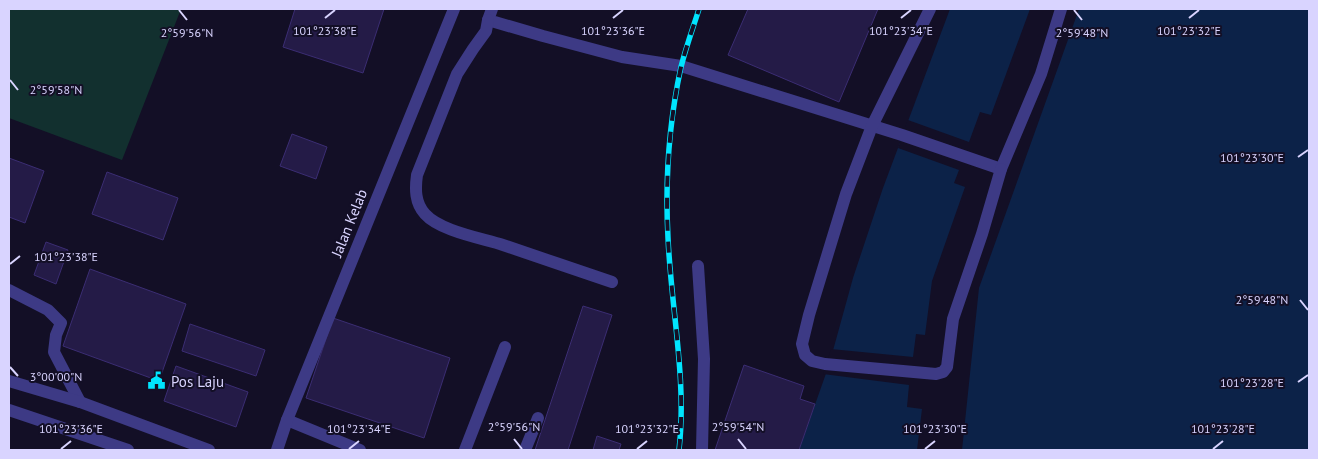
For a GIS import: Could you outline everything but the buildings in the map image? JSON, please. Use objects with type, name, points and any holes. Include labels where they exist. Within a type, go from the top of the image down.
[{"type":"street","name":"Jalan Kelab","points":[[277,450],[287,420],[454,9]]},
{"type":"street","points":[[930,9],[872,126],[846,194],[802,344],[805,355],[816,362],[936,374],[944,372],[947,367],[954,318],[1001,169],[1041,74],[1061,9]]},
{"type":"street","points":[[612,282],[466,235],[435,222],[425,215],[419,205],[415,188],[417,175],[457,74],[486,31],[490,14],[542,36],[622,56],[682,66],[902,134],[1001,169]]},
{"type":"street","points":[[698,266],[704,359],[702,450]]},
{"type":"street","points":[[9,290],[48,310],[60,322],[54,352],[80,402]]},
{"type":"street","points":[[466,450],[505,346]]},
{"type":"street","points":[[9,381],[80,402],[209,450]]},
{"type":"street","points":[[9,410],[128,450]]},
{"type":"street","points":[[525,450],[538,418]]},
{"type":"street","points":[[287,420],[360,450]]},
{"type":"green space","points":[[9,9],[181,9],[122,160],[9,118]]},
{"type":"water","points":[[950,9],[1309,9],[1309,450],[799,450],[829,365],[853,278],[883,188]]},
{"type":"pier","points":[[1030,9],[1079,9],[979,288],[962,450],[917,450],[922,409],[907,407],[909,385],[823,374],[831,349],[913,357],[916,334],[925,335],[932,281],[965,187],[954,183],[959,170],[898,148],[908,120],[969,142],[980,112],[991,115]]},
{"type":"railway","points":[[679,450],[681,423],[680,370],[668,238],[667,195],[673,109],[683,60],[699,9]]},
{"type":"place","name":"Pos Laju","points":[[157,381]]}]
